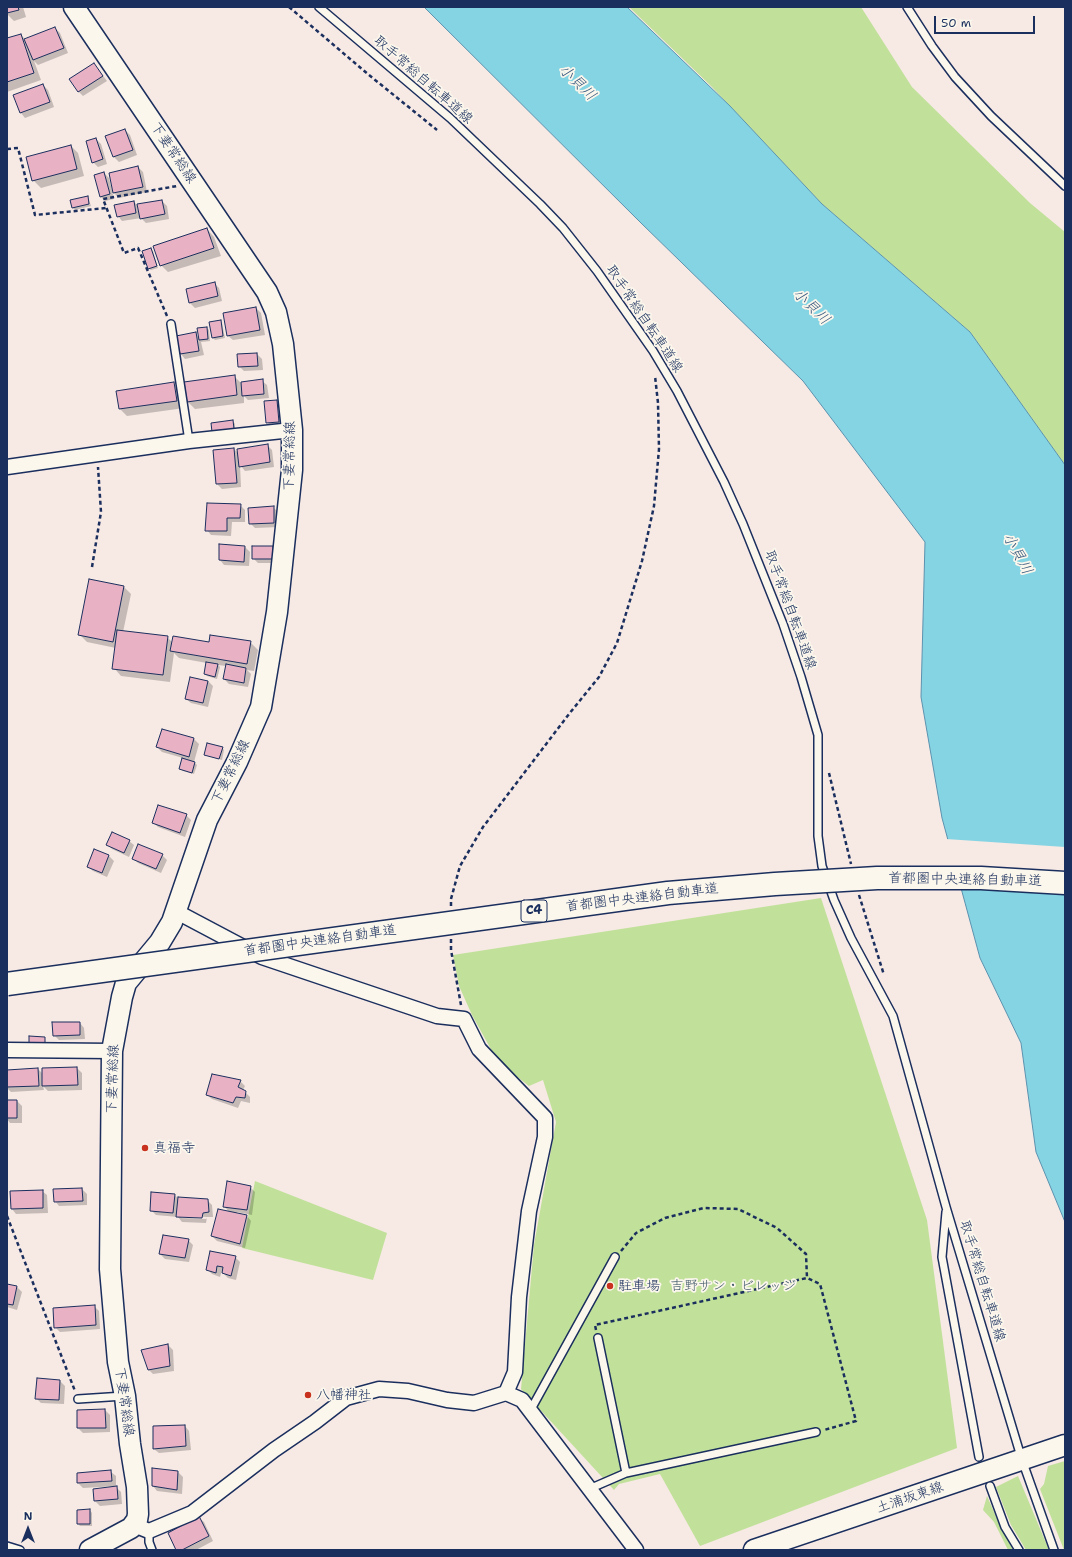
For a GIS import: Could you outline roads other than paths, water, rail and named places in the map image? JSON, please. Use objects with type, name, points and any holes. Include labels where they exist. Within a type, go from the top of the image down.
[{"type":"highway","name":"首都圏中央連絡自動車道","points":[[7,984],[668,893],[775,884],[877,878],[981,878],[1065,883]]},
{"type":"main road","name":"下妻常総線","points":[[74,7],[267,292],[276,312],[287,376],[292,430],[292,470],[277,612],[261,707],[237,762],[207,820],[177,912],[160,942],[126,983],[112,1051],[110,1269],[118,1362],[125,1396],[130,1444],[137,1487],[137,1520],[141,1528]]},
{"type":"main road","name":"土浦坂東線","points":[[754,1550],[1065,1445]]},
{"type":"main road","points":[[90,1550],[141,1528]]},
{"type":"street","points":[[7,467],[189,441],[292,430]]},
{"type":"street","points":[[177,912],[262,957],[437,1016],[464,1019],[479,1049],[545,1118],[545,1137],[529,1212],[519,1298],[515,1372],[506,1393]]},
{"type":"street","points":[[7,1050],[112,1051]]},
{"type":"street","points":[[141,1528],[192,1513],[274,1450],[315,1422],[346,1398],[379,1389],[408,1391],[447,1400],[474,1403],[506,1393],[522,1400],[636,1550]]},
{"type":"lane","name":"取手常総自転車道線","points":[[319,7],[450,118],[563,228],[597,271],[653,351],[703,440],[743,524],[783,624],[801,676],[818,735],[818,836],[822,866],[834,900],[851,938],[893,1016],[946,1208],[1054,1550]]},
{"type":"lane","points":[[907,7],[932,46],[955,77],[991,116],[1065,186]]},
{"type":"lane","points":[[171,324],[189,441]]},
{"type":"lane","points":[[946,1208],[942,1257],[979,1457]]},
{"type":"lane","points":[[530,1412],[615,1257]]},
{"type":"lane","points":[[598,1338],[626,1473]]},
{"type":"lane","points":[[78,1399],[125,1396]]},
{"type":"lane","points":[[589,1489],[626,1473],[816,1432]]},
{"type":"lane","points":[[990,1486],[1005,1527],[1019,1550]]},
{"type":"lane","points":[[141,1528],[152,1550]]},
{"type":"lane","points":[[7,1546],[20,1550]]},
{"type":"water","name":"小貝川","points":[[424,7],[627,7],[730,106],[822,204],[970,332],[1065,465],[1065,1222],[1036,1152],[1021,1043],[980,958],[942,818],[921,697],[925,542],[803,381],[641,223]]},
{"type":"place","name":"真福寺","points":[[145,1148]]},
{"type":"place","name":"駐車場","points":[[610,1286]]},
{"type":"place","name":"八幡神社","points":[[308,1395]]},
{"type":"park label","name":"吉野サン・ビレッジ","points":[[733,1286]]}]
